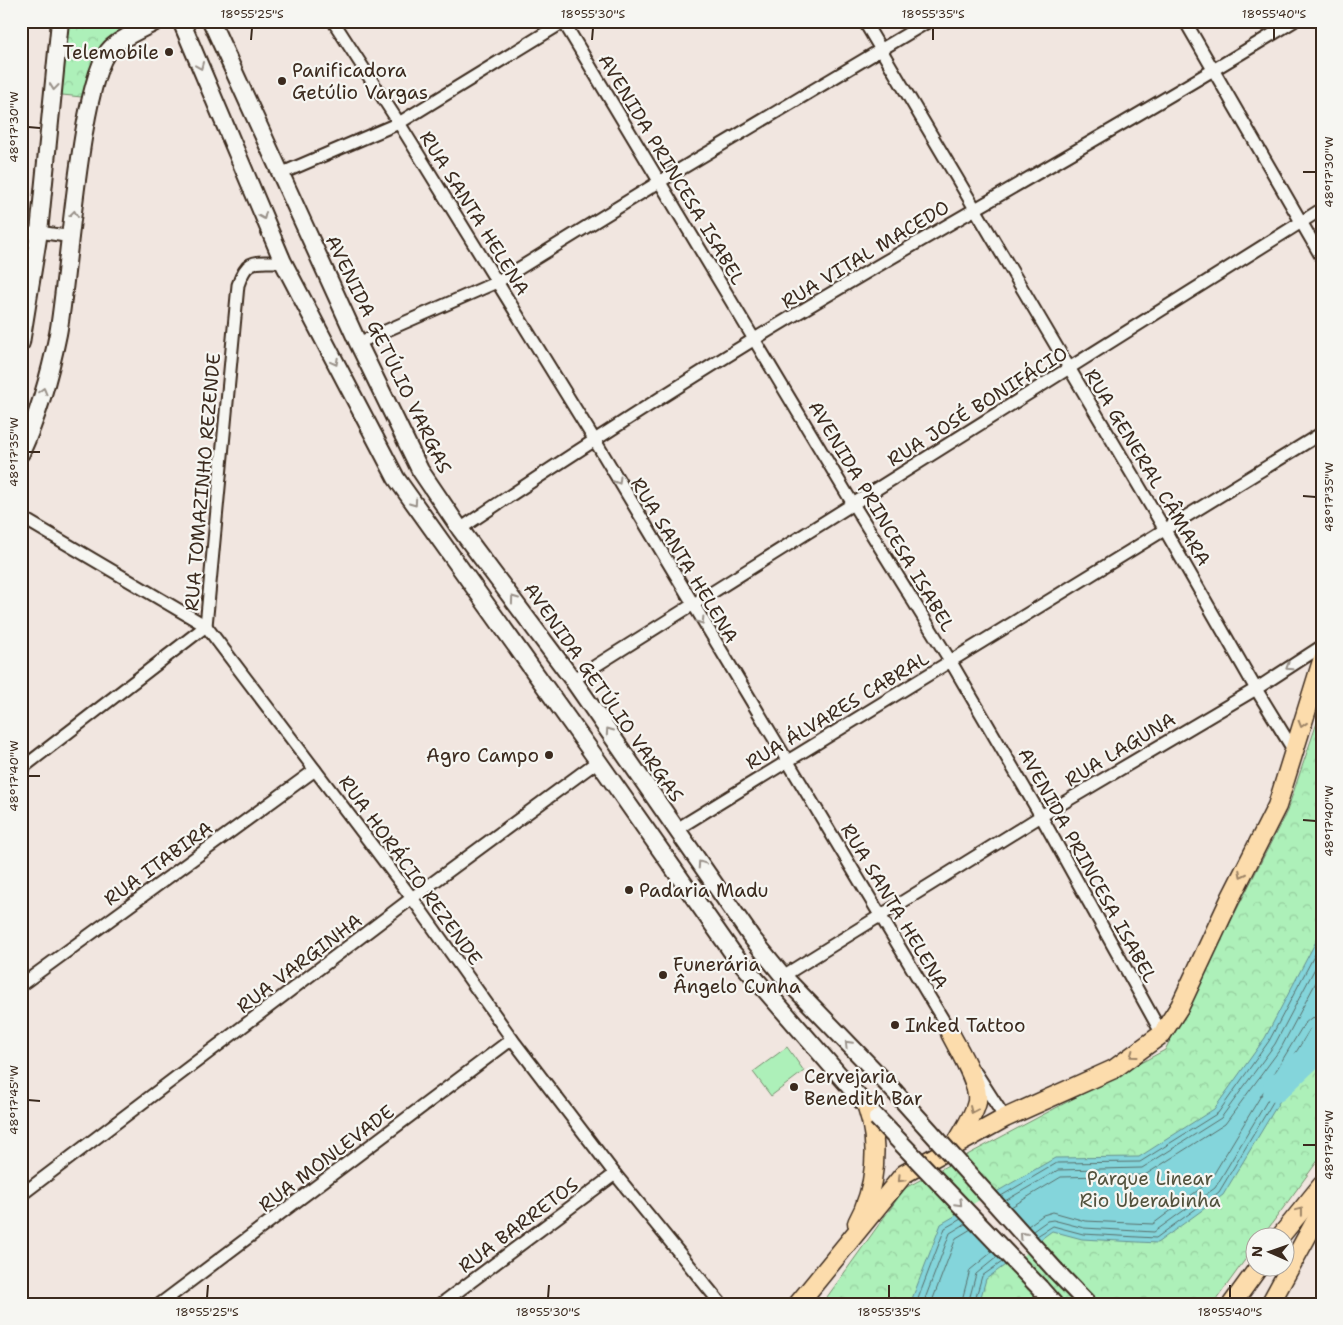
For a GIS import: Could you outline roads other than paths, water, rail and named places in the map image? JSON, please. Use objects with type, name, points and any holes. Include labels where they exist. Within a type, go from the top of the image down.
[{"type":"main road","points":[[21,343],[39,232],[60,21]]},
{"type":"main road","points":[[21,454],[33,428],[58,334],[72,237],[84,132],[95,76],[110,48],[157,21]]},
{"type":"main road","points":[[182,21],[282,262],[396,478],[732,952],[872,1112],[1054,1304]]},
{"type":"main road","name":"AVENIDA GETÚLIO VARGAS","points":[[211,21],[358,343],[417,465],[460,529],[574,680],[752,938],[782,976],[894,1092],[1088,1304]]},
{"type":"main road","points":[[396,478],[417,465]]},
{"type":"main road","points":[[480,596],[499,579]]},
{"type":"main road","points":[[798,1304],[904,1174],[1005,1118],[1114,1069],[1162,1034],[1180,1006],[1231,897],[1277,806],[1322,661]]},
{"type":"main road","points":[[732,952],[752,938]]},
{"type":"main road","points":[[950,1033],[969,1071],[977,1095],[977,1103],[956,1145]]},
{"type":"main road","points":[[838,1256],[859,1218],[870,1192],[874,1150],[872,1112]]},
{"type":"main road","points":[[1287,1228],[1322,1185]]},
{"type":"main road","points":[[1270,1304],[1322,1209]]},
{"type":"main road","points":[[1232,1304],[1251,1278]]},
{"type":"street","name":"RUA SANTA HELENA","points":[[333,21],[399,123],[594,440],[691,605],[787,760],[950,1033],[1005,1118]]},
{"type":"street","name":"RUA GENERAL CÂMARA","points":[[864,21],[1166,530],[1256,689],[1294,751]]},
{"type":"street","points":[[358,343],[496,282],[659,182],[930,21]]},
{"type":"street","points":[[1185,21],[1322,258]]},
{"type":"street","name":"RUA VITAL MACEDO","points":[[460,529],[594,440],[755,339],[1215,70],[1294,21]]},
{"type":"street","points":[[280,174],[399,123],[564,22]]},
{"type":"street","name":"AVENIDA PRINCESA ISABEL","points":[[564,22],[853,504],[951,662],[1041,816],[1162,1034]]},
{"type":"street","name":"RUA JOSÉ BONIFÁCIO","points":[[574,680],[1322,209]]},
{"type":"street","points":[[21,235],[39,232],[72,237]]},
{"type":"street","name":"RUA TOMAZINHO REZENDE","points":[[21,769],[206,626],[238,285],[244,269],[250,264],[282,262]]},
{"type":"street","name":"RUA ÁLVARES CABRAL","points":[[677,829],[1322,433]]},
{"type":"street","name":"RUA HORÁCIO REZENDE","points":[[21,517],[206,626],[412,898],[512,1039],[615,1174],[721,1304]]},
{"type":"street","name":"RUA LAGUNA","points":[[782,976],[1041,816],[1256,689],[1322,646]]},
{"type":"street","name":"RUA VARGINHA","points":[[21,1195],[412,898],[598,761]]},
{"type":"street","name":"RUA ITABIRA","points":[[21,985],[315,770]]},
{"type":"street","name":"RUA MONLEVADE","points":[[160,1304],[512,1039]]},
{"type":"street","name":"RUA BARRETOS","points":[[441,1304],[615,1174]]},
{"type":"water","points":[[1322,930],[1322,1031],[1223,1195],[1157,1243],[1082,1239],[1052,1231],[986,1279],[979,1304],[910,1304],[941,1224],[1055,1158],[1139,1157],[1214,1109],[1265,1038]]},
{"type":"waterway","points":[[1276,1089],[1309,1058],[1322,1034]]},
{"type":"place","name":"Telemobile","points":[[169,52]]},
{"type":"place","name":"Panificadora Getúlio Vargas","points":[[282,81]]},
{"type":"place","name":"Agro Campo","points":[[549,755]]},
{"type":"place","name":"Padaria Madu","points":[[629,890]]},
{"type":"place","name":"Funerária Ângelo Cunha","points":[[663,975]]},
{"type":"place","name":"Inked Tattoo","points":[[895,1025]]},
{"type":"place","name":"Cervejaria Benedith Bar","points":[[794,1087]]},
{"type":"park label","name":"Parque Linear Rio Uberabinha","points":[[1150,1189]]}]
